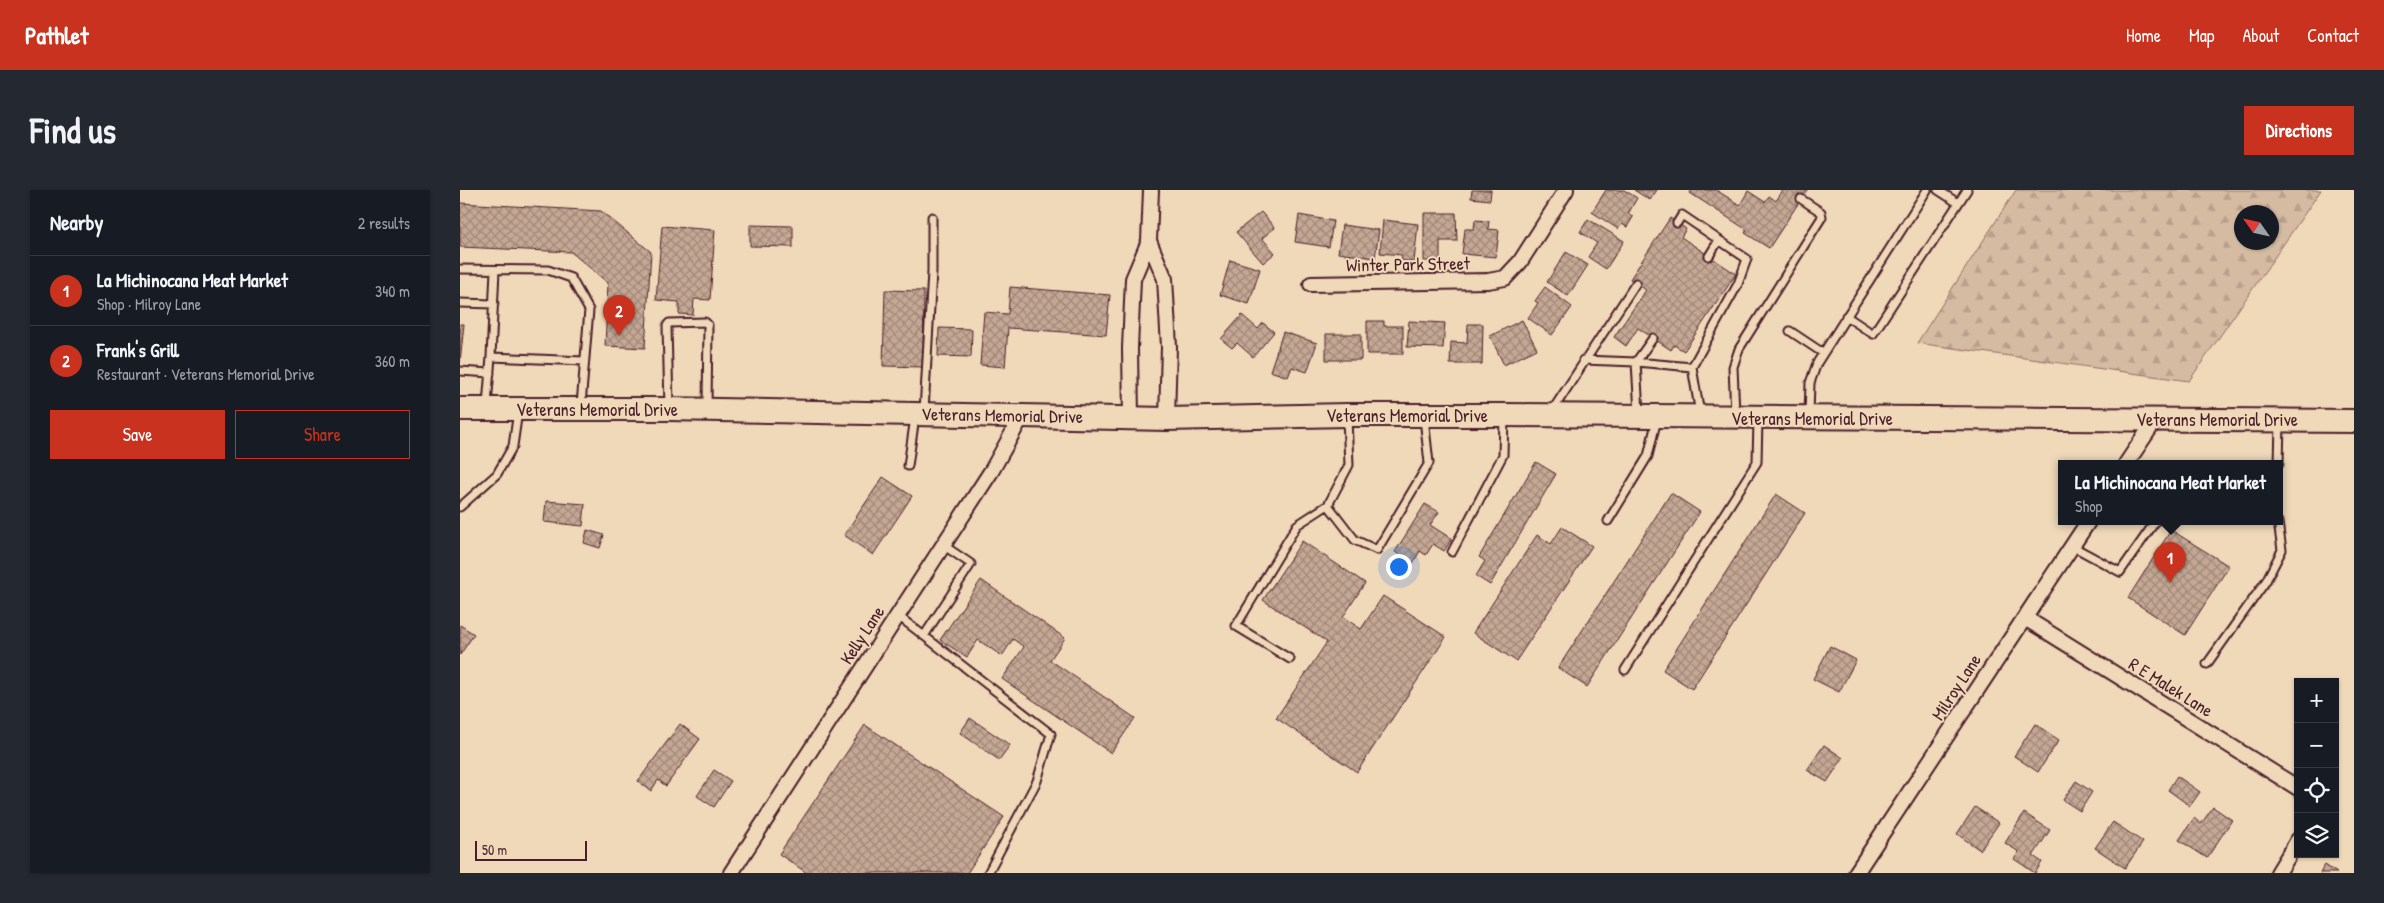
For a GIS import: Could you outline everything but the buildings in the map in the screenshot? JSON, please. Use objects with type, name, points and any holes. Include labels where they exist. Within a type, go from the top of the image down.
[{"type":"main road","name":"Veterans Memorial Drive","points":[[460,409],[669,409],[1167,419],[1347,415],[1504,415],[2354,421]]},
{"type":"street","points":[[1130,418],[1133,279],[1149,241],[1150,190]]},
{"type":"street","name":"Winter Park Street","points":[[1311,284],[1488,281],[1505,278],[1520,262],[1566,190]]},
{"type":"street","points":[[1149,241],[1165,279],[1169,347],[1167,419]]},
{"type":"street","name":"Kelly Lane","points":[[732,873],[992,470],[1022,416]]},
{"type":"street","points":[[2129,460],[2156,419]]},
{"type":"street","name":"Milroy Lane","points":[[1861,871],[2086,525]]},
{"type":"street","name":"R E Malek Lane","points":[[2025,618],[2294,786]]},
{"type":"street","points":[[2278,873],[2294,847]]},
{"type":"lane","points":[[1809,417],[1810,383],[1823,353],[1927,190]]},
{"type":"lane","points":[[1938,190],[1958,203]]},
{"type":"lane","points":[[1846,316],[1873,334],[1967,190]]},
{"type":"lane","points":[[1625,670],[1757,462],[1733,367],[1739,349],[1822,217],[1820,212],[1801,199]]},
{"type":"lane","points":[[1677,222],[1682,215],[1748,259],[1738,284],[1692,367],[1701,417]]},
{"type":"lane","points":[[908,466],[920,414],[932,272],[932,217]]},
{"type":"lane","points":[[1709,256],[1719,240]]},
{"type":"lane","points":[[460,269],[548,270],[571,278],[589,310],[580,409]]},
{"type":"lane","points":[[487,409],[495,270]]},
{"type":"lane","points":[[1549,416],[1583,360],[1636,282]]},
{"type":"lane","points":[[460,304],[494,304]]},
{"type":"lane","points":[[669,409],[667,326],[669,323],[705,322],[708,325],[707,410]]},
{"type":"lane","points":[[1790,331],[1823,353]]},
{"type":"lane","points":[[1608,521],[1648,456],[1648,417],[1636,362],[1653,338]]},
{"type":"lane","points":[[491,357],[584,361]]},
{"type":"lane","points":[[1583,360],[1692,367]]},
{"type":"lane","points":[[460,371],[490,373]]},
{"type":"lane","points":[[460,507],[496,474],[513,446],[518,409]]},
{"type":"lane","points":[[1290,659],[1236,626],[1297,525],[1328,505],[1349,465],[1347,415]]},
{"type":"lane","points":[[1452,552],[1503,455],[1504,415]]},
{"type":"lane","points":[[1328,505],[1355,540],[1378,550],[1429,463],[1423,416]]},
{"type":"lane","points":[[2279,460],[2280,420]]},
{"type":"lane","points":[[2072,546],[2120,572],[2153,525]]},
{"type":"lane","points":[[2207,664],[2266,582],[2282,550],[2278,525]]},
{"type":"lane","points":[[924,636],[972,564],[943,544]]},
{"type":"lane","points":[[897,615],[1051,734],[1037,781],[988,873]]},
{"type":"green space","points":[[2016,190],[2321,190],[2189,381],[1917,343]]},
{"type":"place","name":"Frank's Grill","points":[[619,336]]},
{"type":"place","name":"La Michinocana Meat Market","points":[[2170,583]]}]
